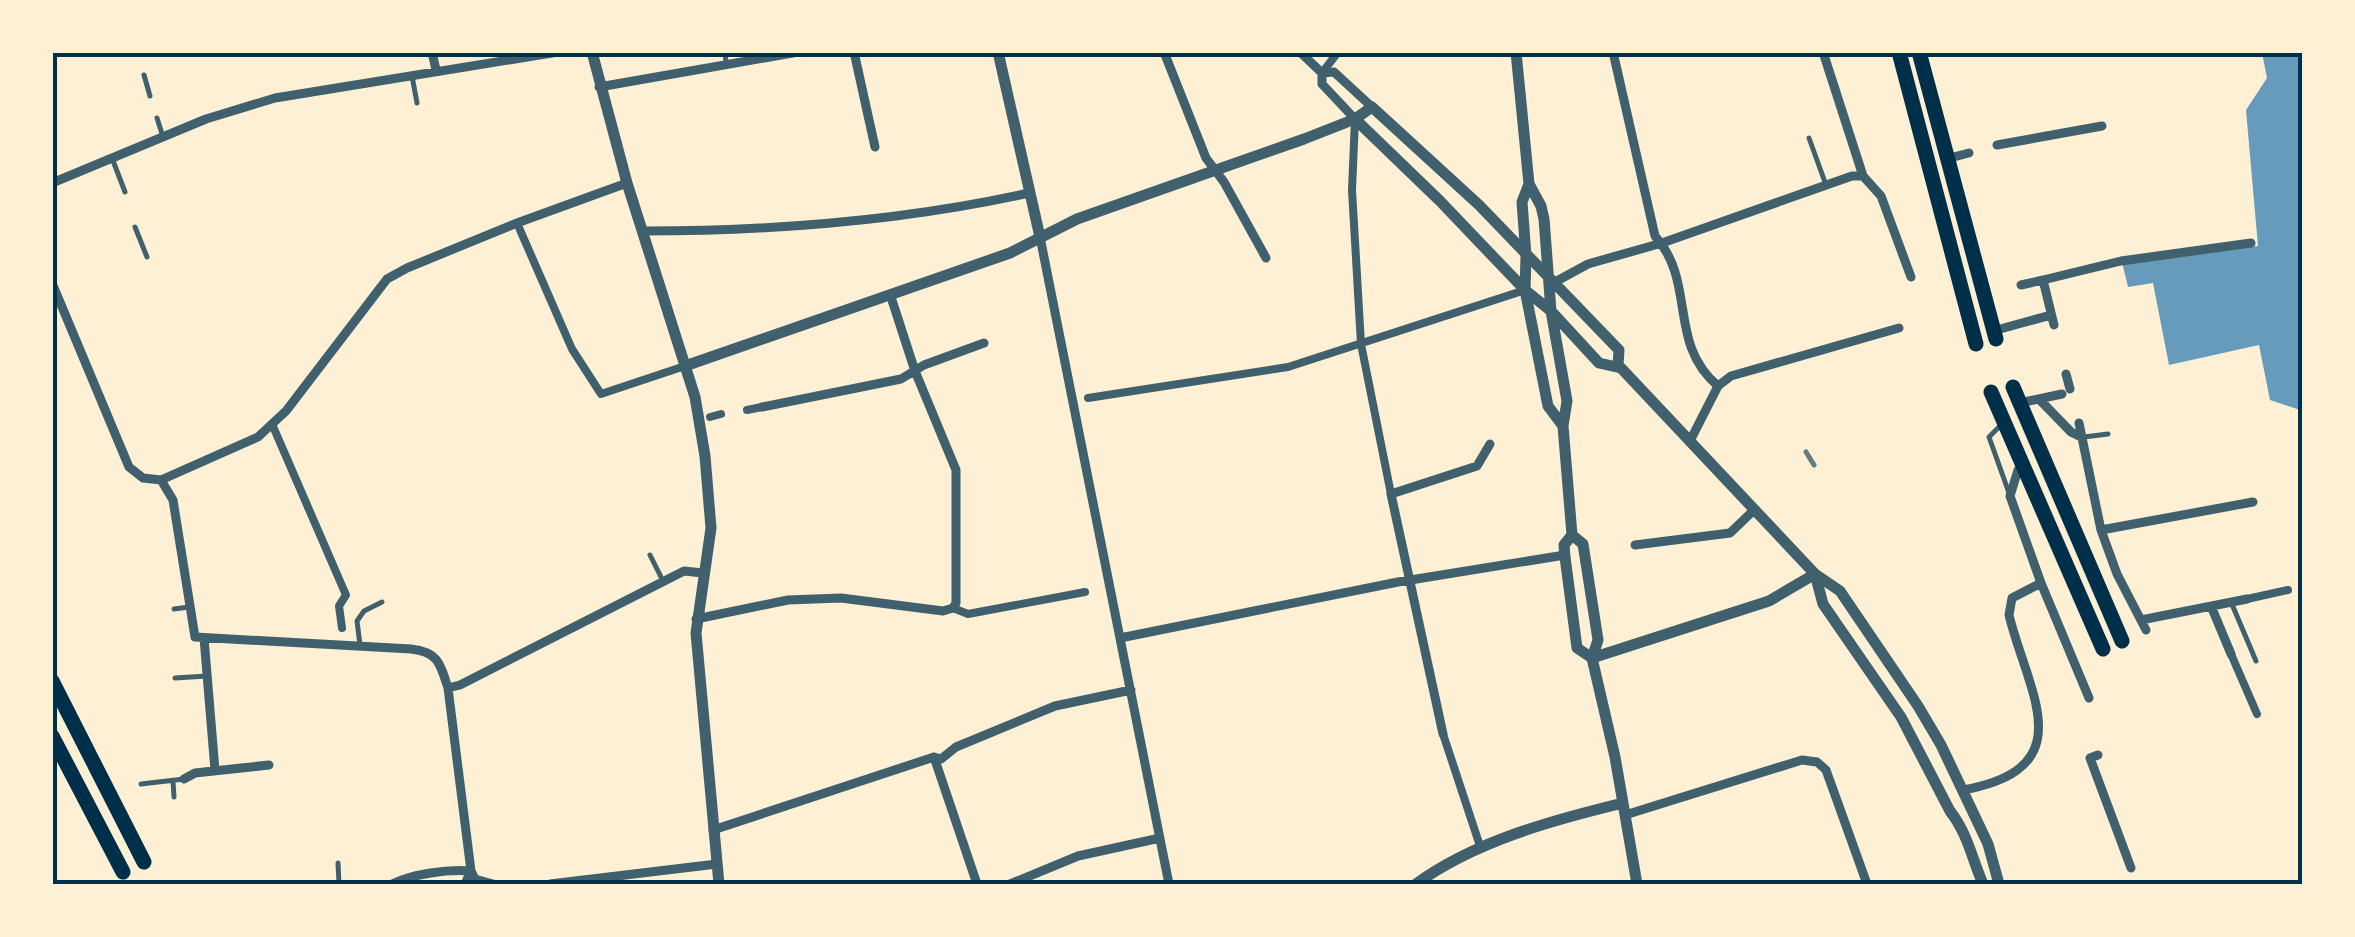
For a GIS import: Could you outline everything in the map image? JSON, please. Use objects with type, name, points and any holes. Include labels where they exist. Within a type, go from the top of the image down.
[{"type":"main road","points":[[1899,52],[1976,344]]},
{"type":"main road","points":[[1920,52],[1994,335]]},
{"type":"main road","points":[[2013,386],[2122,641]]},
{"type":"main road","points":[[1991,392],[2103,650]]},
{"type":"main road","points":[[52,682],[144,862]]},
{"type":"main road","points":[[52,736],[123,872]]},
{"type":"street","points":[[432,52],[436,70]]},
{"type":"street","points":[[52,183],[206,118],[275,98],[558,52]]},
{"type":"street","points":[[592,52],[626,184],[695,397],[711,500],[712,528],[696,619],[719,884]]},
{"type":"street","points":[[599,86],[726,58],[798,52]]},
{"type":"street","points":[[854,52],[875,147]]},
{"type":"street","points":[[998,52],[1040,237],[1169,884]]},
{"type":"street","points":[[1164,52],[1206,158],[1266,258]]},
{"type":"street","points":[[1300,52],[1322,73],[1334,72],[1478,205],[1619,350],[1618,365]]},
{"type":"street","points":[[1338,52],[1322,73],[1322,84],[1600,363],[1618,365],[1815,574],[1840,592],[1890,660],[1941,745],[1988,844],[1999,884]]},
{"type":"street","points":[[1516,52],[1529,184],[1541,206],[1551,278],[1551,311],[1567,401],[1563,426],[1572,535],[1564,545],[1565,555],[1577,648],[1592,658]]},
{"type":"street","points":[[1613,52],[1655,236],[1669,250],[1675,268],[1696,363],[1718,386]]},
{"type":"street","points":[[1822,52],[1862,176],[1881,196],[1910,276]]},
{"type":"street","points":[[517,223],[576,355],[602,394],[1010,253],[1077,219],[1355,119],[1372,108]]},
{"type":"street","points":[[1355,119],[1352,203],[1361,344],[1443,734],[1482,849]]},
{"type":"street","points":[[1996,146],[2102,126]]},
{"type":"street","points":[[1946,158],[1969,153]]},
{"type":"street","points":[[1551,278],[1862,176]]},
{"type":"street","points":[[52,283],[129,466],[143,478],[161,480],[250,442],[272,424],[387,279],[517,223],[626,184]]},
{"type":"street","points":[[1529,184],[1522,202],[1524,290],[1548,406],[1563,426]]},
{"type":"street","points":[[643,231],[842,223],[934,212],[1029,193]]},
{"type":"street","points":[[2021,286],[2121,260],[2252,244]]},
{"type":"street","points":[[1994,335],[2052,320],[2043,280]]},
{"type":"street","points":[[1088,398],[1288,367],[1524,290]]},
{"type":"street","points":[[890,294],[915,371],[956,470],[958,598],[953,608]]},
{"type":"street","points":[[1690,441],[1718,386],[1744,372],[1899,328]]},
{"type":"street","points":[[746,410],[901,379],[984,343]]},
{"type":"street","points":[[2019,404],[2066,392],[2066,374]]},
{"type":"street","points":[[2039,400],[2070,432],[2081,437]]},
{"type":"street","points":[[710,416],[721,414]]},
{"type":"street","points":[[2079,423],[2102,530],[2118,574],[2144,625],[2288,590]]},
{"type":"street","points":[[272,424],[346,595],[338,606],[342,628]]},
{"type":"street","points":[[1391,494],[1477,466],[1490,444]]},
{"type":"street","points":[[2022,468],[2010,496],[2041,583],[2090,698]]},
{"type":"street","points":[[161,480],[172,500],[207,676],[214,770]]},
{"type":"street","points":[[2102,530],[2253,502]]},
{"type":"street","points":[[1635,545],[1730,533],[1754,510]]},
{"type":"street","points":[[1572,535],[1583,544],[1598,640],[1592,658],[1637,884]]},
{"type":"street","points":[[1120,638],[1409,580],[1565,555]]},
{"type":"street","points":[[448,688],[684,571],[703,574]]},
{"type":"street","points":[[1592,658],[1769,601],[1815,574]]},
{"type":"street","points":[[1815,574],[1823,604],[1901,716],[1960,822],[1983,884]]},
{"type":"street","points":[[1963,790],[2014,771],[2025,764],[2038,744],[2040,721],[2009,615],[2012,598],[2041,583]]},
{"type":"street","points":[[696,619],[788,600],[841,598],[943,611],[953,608],[968,614],[1085,592]]},
{"type":"street","points":[[2211,606],[2257,714]]},
{"type":"street","points":[[200,638],[360,645],[433,653],[439,659],[448,688],[471,871],[476,880],[493,884]]},
{"type":"street","points":[[714,830],[940,758],[956,747],[1055,706],[1131,690]]},
{"type":"street","points":[[2091,756],[2131,868]]},
{"type":"street","points":[[934,757],[977,884]]},
{"type":"street","points":[[1416,884],[1450,862],[1580,814],[1624,809],[1802,760],[1817,762],[1826,770],[1867,884]]},
{"type":"street","points":[[178,780],[194,772],[272,765]]},
{"type":"street","points":[[1010,884],[1078,856],[1160,838]]},
{"type":"street","points":[[550,884],[717,864]]},
{"type":"street","points":[[392,884],[408,878],[471,871]]},
{"type":"street","points":[[465,884],[471,871]]},
{"type":"lane","points":[[412,74],[417,103]]},
{"type":"lane","points":[[144,75],[150,96]]},
{"type":"lane","points":[[157,118],[163,136]]},
{"type":"lane","points":[[1810,138],[1826,185]]},
{"type":"lane","points":[[112,158],[125,192]]},
{"type":"lane","points":[[135,227],[147,257]]},
{"type":"lane","points":[[2004,423],[1989,437],[2010,496]]},
{"type":"lane","points":[[2081,437],[2108,434]]},
{"type":"lane","points":[[650,555],[663,582]]},
{"type":"lane","points":[[360,645],[357,620],[364,611],[382,602]]},
{"type":"lane","points":[[2230,602],[2256,661]]},
{"type":"lane","points":[[174,609],[192,607]]},
{"type":"lane","points":[[175,678],[207,676]]},
{"type":"lane","points":[[142,784],[178,780],[174,797]]},
{"type":"lane","points":[[338,863],[339,884]]},
{"type":"water","points":[[2262,53],[2302,53],[2302,437],[2300,410],[2270,400],[2259,345],[2169,365],[2153,283],[2128,287],[2122,262],[2258,246],[2246,110],[2267,78]]},
{"type":"railway","points":[[1806,452],[1814,465]]}]
